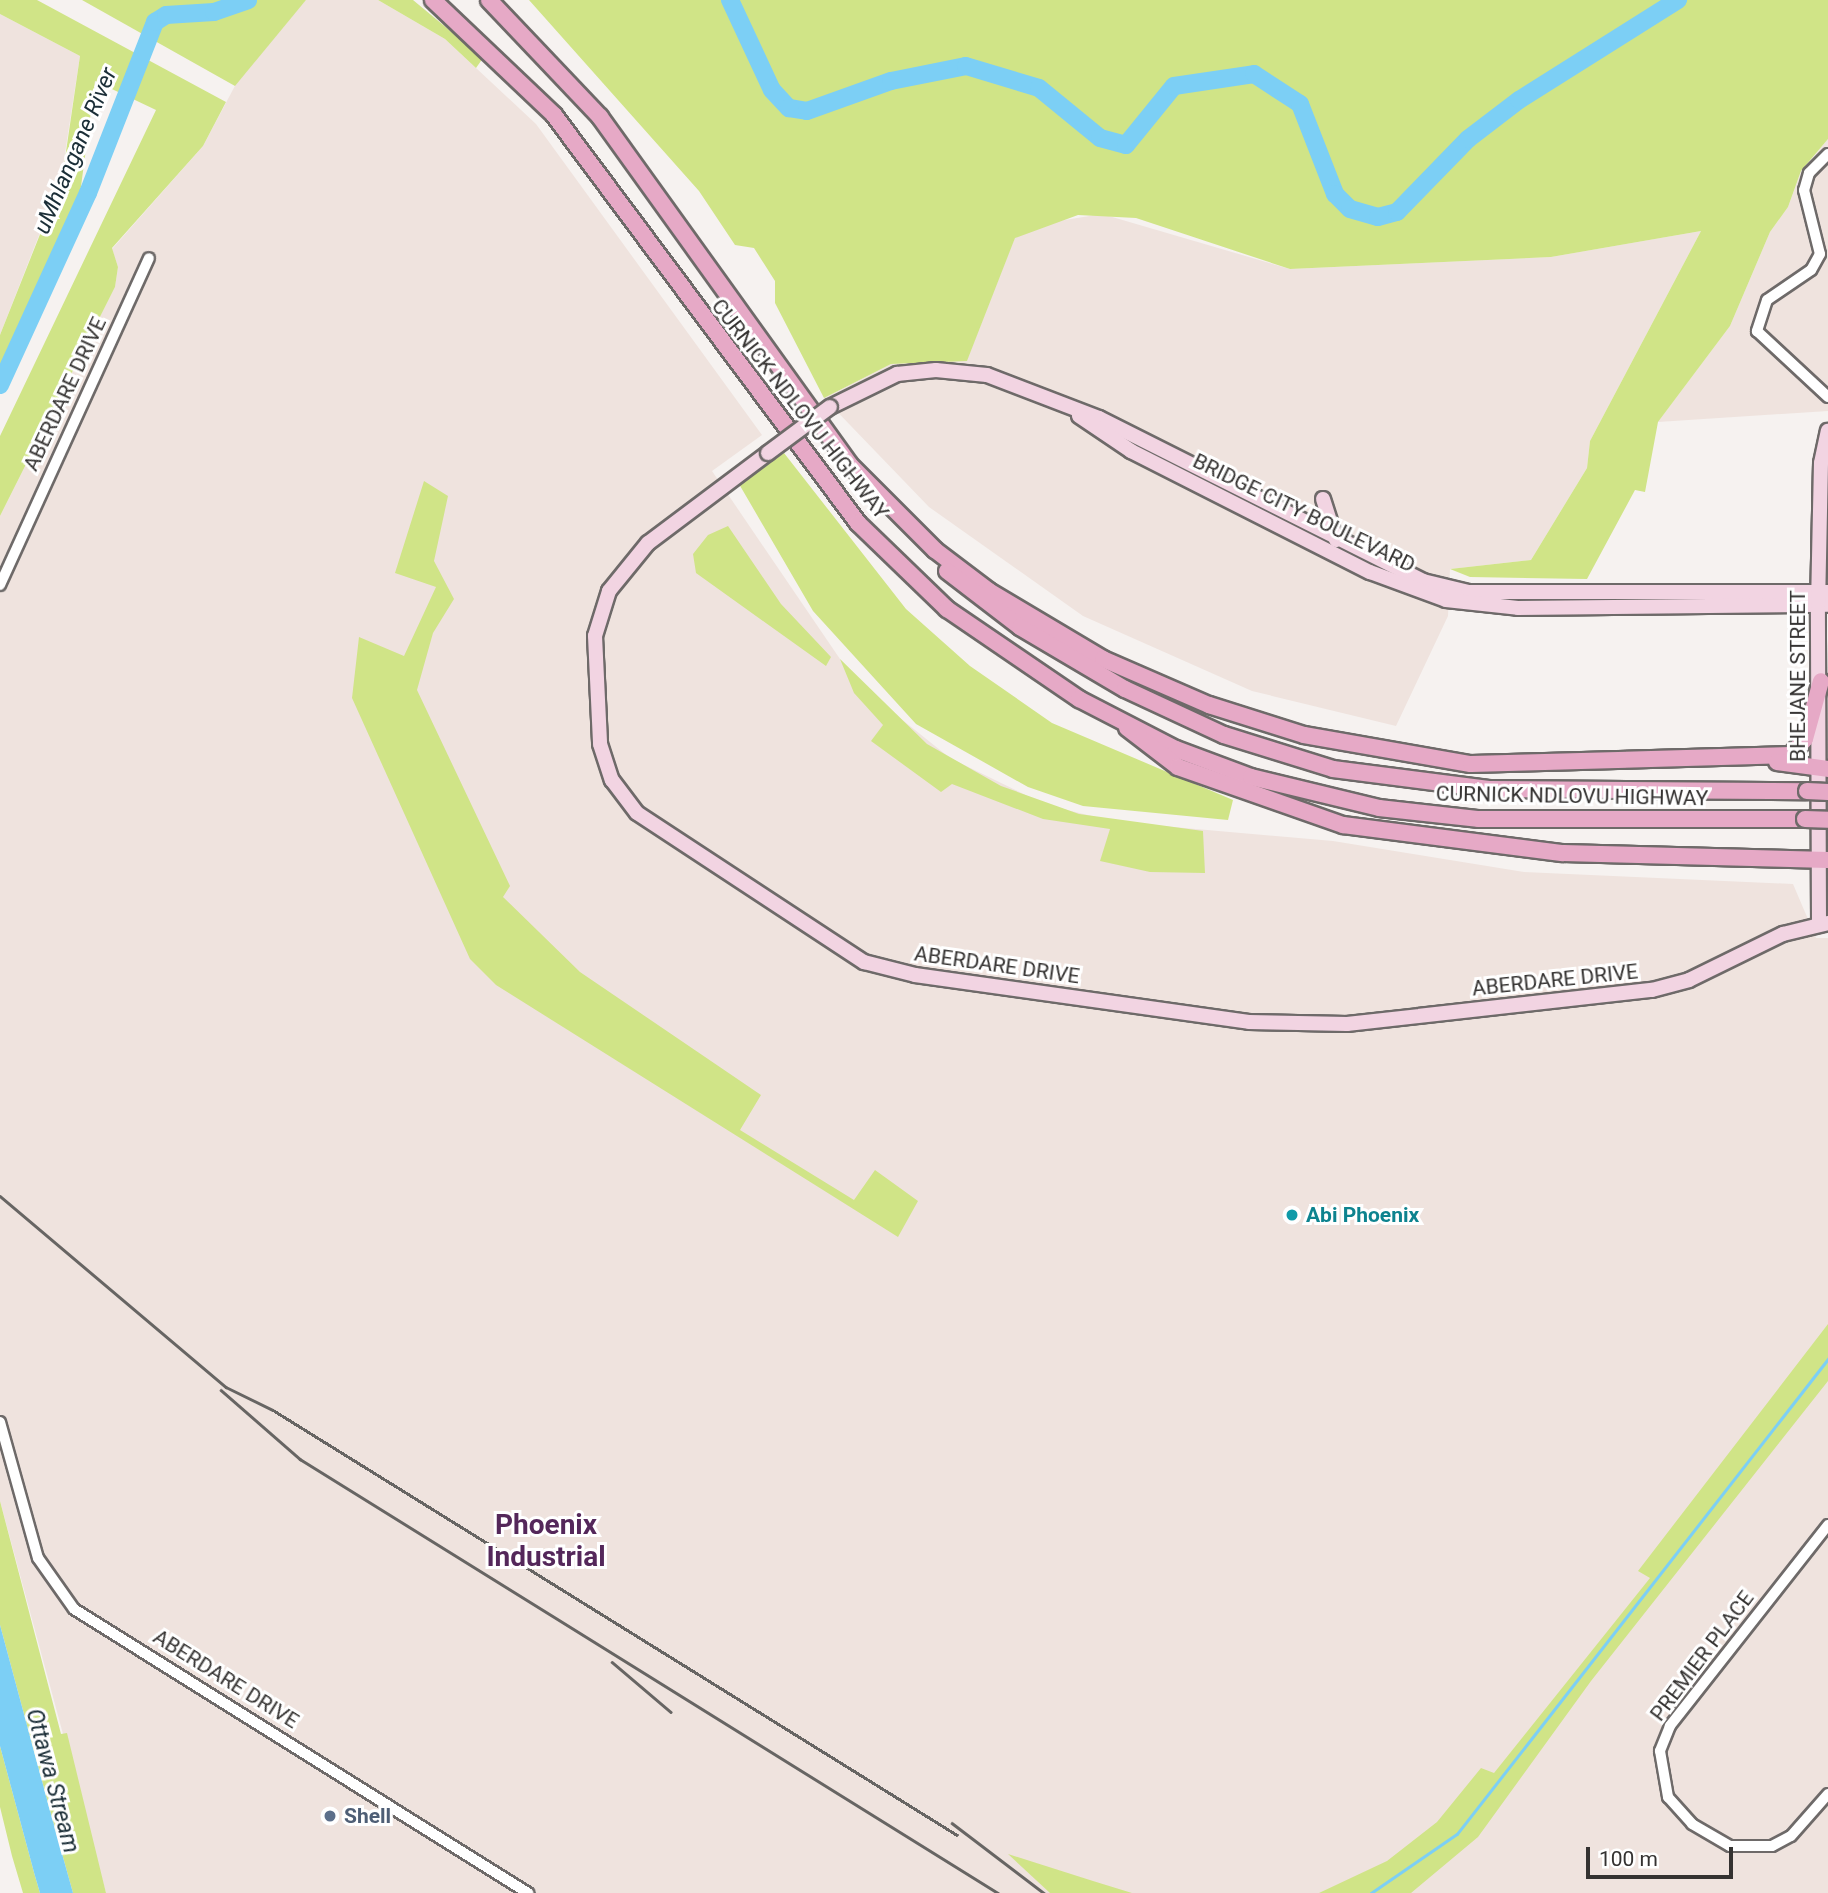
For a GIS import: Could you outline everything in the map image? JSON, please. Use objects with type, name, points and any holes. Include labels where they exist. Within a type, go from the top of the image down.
[{"type":"main road","name":"CURNICK NDLOVU HIGHWAY","points":[[433,0],[554,115],[821,479],[880,547],[990,643],[1124,723],[1251,777],[1391,810],[1479,819],[1828,820]]},
{"type":"main road","name":"CURNICK NDLOVU HIGHWAY","points":[[474,0],[591,120],[842,468],[963,585],[1082,666],[1224,735],[1370,777],[1489,789],[1828,792]]},
{"type":"main road","points":[[489,0],[600,117],[849,464],[935,550],[1042,625],[1162,687],[1354,747],[1493,765],[1791,755],[1802,746],[1821,681]]},
{"type":"main road","points":[[1124,723],[1140,744],[1178,767],[1343,825],[1563,853],[1823,860]]},
{"type":"main road","points":[[1743,758],[1823,769]]},
{"type":"street","points":[[1828,154],[1810,173],[1804,190],[1820,254],[1811,270],[1767,300],[1757,331],[1828,397]]},
{"type":"street","name":"ABERDARE DRIVE","points":[[0,585],[149,258]]},
{"type":"street","name":"BRIDGE CITY BOULEVARD","points":[[768,453],[830,407],[877,381],[936,370],[987,375],[1072,411],[1423,581],[1468,592],[1602,603]]},
{"type":"street","name":"BRIDGE CITY BOULEVARD","points":[[1097,423],[1409,588],[1475,605],[1823,599]]},
{"type":"street","name":"BHEJANE STREET","points":[[1824,923],[1821,463],[1828,430]]},
{"type":"street","name":"ABERDARE DRIVE","points":[[768,453],[656,535],[614,582],[595,636],[600,744],[612,780],[637,813],[864,962],[915,975],[1249,1022],[1347,1024],[1652,990],[1824,923]]},
{"type":"street","points":[[1323,499],[1336,540]]},
{"type":"street","name":"ABERDARE DRIVE","points":[[0,1422],[38,1558],[74,1609],[528,1893]]},
{"type":"street","name":"PREMIER PLACE","points":[[1828,1525],[1670,1726],[1660,1751],[1668,1797],[1692,1824],[1730,1846],[1772,1846],[1791,1836],[1828,1794]]},
{"type":"shaded area","points":[[306,0],[378,0],[445,39],[536,124],[762,435],[712,471],[840,659],[880,702],[950,758],[1046,805],[1117,822],[1333,841],[1524,872],[1793,884],[1816,938],[1828,938],[1828,1893],[106,1893],[0,1501],[0,516],[115,287],[118,267],[112,249],[203,146],[245,67]]},
{"type":"shaded area","points":[[0,14],[80,56],[61,179],[0,335]]},
{"type":"shaded area","points":[[1828,139],[1828,411],[1658,422],[1730,326],[1770,232],[1788,207],[1801,172]]},
{"type":"shaded area","points":[[1102,214],[1290,269],[1551,257],[1701,231],[1590,441],[1587,468],[1531,560],[1450,569],[1448,616],[1396,726],[1252,691],[1083,616],[929,507],[824,398],[891,364],[967,360],[1015,237],[1046,223]]},
{"type":"green space","points":[[0,0],[37,0],[226,102],[203,146],[112,248],[118,267],[115,287],[0,516],[0,436],[156,110],[95,81],[80,194],[0,368],[0,335],[62,179],[80,56],[0,14]]},
{"type":"green space","points":[[82,0],[306,0],[235,86]]},
{"type":"green space","points":[[378,0],[413,0],[483,58],[476,68],[445,39]]},
{"type":"green space","points":[[529,0],[1828,0],[1828,139],[1801,171],[1788,207],[1770,232],[1730,326],[1658,422],[1645,492],[1635,490],[1587,579],[1470,577],[1450,569],[1531,560],[1587,468],[1590,441],[1701,231],[1551,257],[1290,269],[1136,218],[1078,215],[1015,238],[967,361],[891,364],[824,398],[775,303],[775,281],[754,248],[735,245],[699,191]]},
{"type":"green space","points":[[784,453],[906,609],[970,666],[1052,723],[1233,800],[1228,820],[1083,806],[1028,787],[916,724],[813,611],[739,484]]},
{"type":"green space","points":[[424,481],[448,496],[434,561],[454,599],[433,633],[417,690],[510,886],[503,897],[580,972],[761,1095],[740,1130],[854,1200],[875,1170],[918,1201],[898,1237],[496,985],[470,959],[352,698],[359,637],[404,656],[436,587],[395,573]]},
{"type":"green space","points":[[728,526],[781,604],[831,657],[826,666],[696,573],[693,554],[708,535]]},
{"type":"green space","points":[[840,659],[927,744],[1001,786],[1079,814],[1203,831],[1205,873],[1150,872],[1100,861],[1110,829],[1043,819],[952,784],[941,792],[871,741],[883,725],[854,693]]},
{"type":"green space","points":[[1828,1324],[1828,1381],[1591,1681],[1478,1837],[1411,1893],[1319,1893],[1387,1861],[1437,1822],[1481,1768],[1494,1773],[1650,1578],[1638,1571]]},
{"type":"green space","points":[[0,1501],[61,1734],[67,1733],[106,1893],[73,1893],[49,1807],[0,1625]]},
{"type":"green space","points":[[0,1746],[40,1893],[23,1893],[12,1856],[0,1807]]},
{"type":"green space","points":[[1008,1854],[1093,1881],[1132,1893],[1050,1893]]},
{"type":"water","points":[[0,1625],[73,1893],[40,1893],[35,1876],[0,1746]]},
{"type":"waterway","name":"uMhlangane River","points":[[0,385],[88,193],[155,22],[166,15],[214,12],[248,0]]},
{"type":"waterway","name":"uMhlangane River","points":[[730,0],[772,90],[789,108],[807,111],[891,81],[966,66],[1039,88],[1100,138],[1126,145],[1174,86],[1254,74],[1300,104],[1335,194],[1350,209],[1378,217],[1397,212],[1468,139],[1519,100],[1678,0]]},
{"type":"waterway","points":[[1371,1893],[1457,1834],[1828,1359]]},
{"type":"railway","points":[[0,1196],[226,1387],[273,1410],[957,1835]]},
{"type":"railway","points":[[221,1390],[300,1459],[998,1893]]},
{"type":"railway","points":[[612,1662],[671,1712]]},
{"type":"railway","points":[[952,1823],[1044,1893]]},
{"type":"place","name":"Abi Phoenix","points":[[1292,1215]]},
{"type":"place","name":"Shell","points":[[330,1816]]},
{"type":"district","name":"Phoenix Industrial","points":[[546,1541]]},
{"type":"water label","name":"Ottawa Stream","points":[[52,1781]]}]
